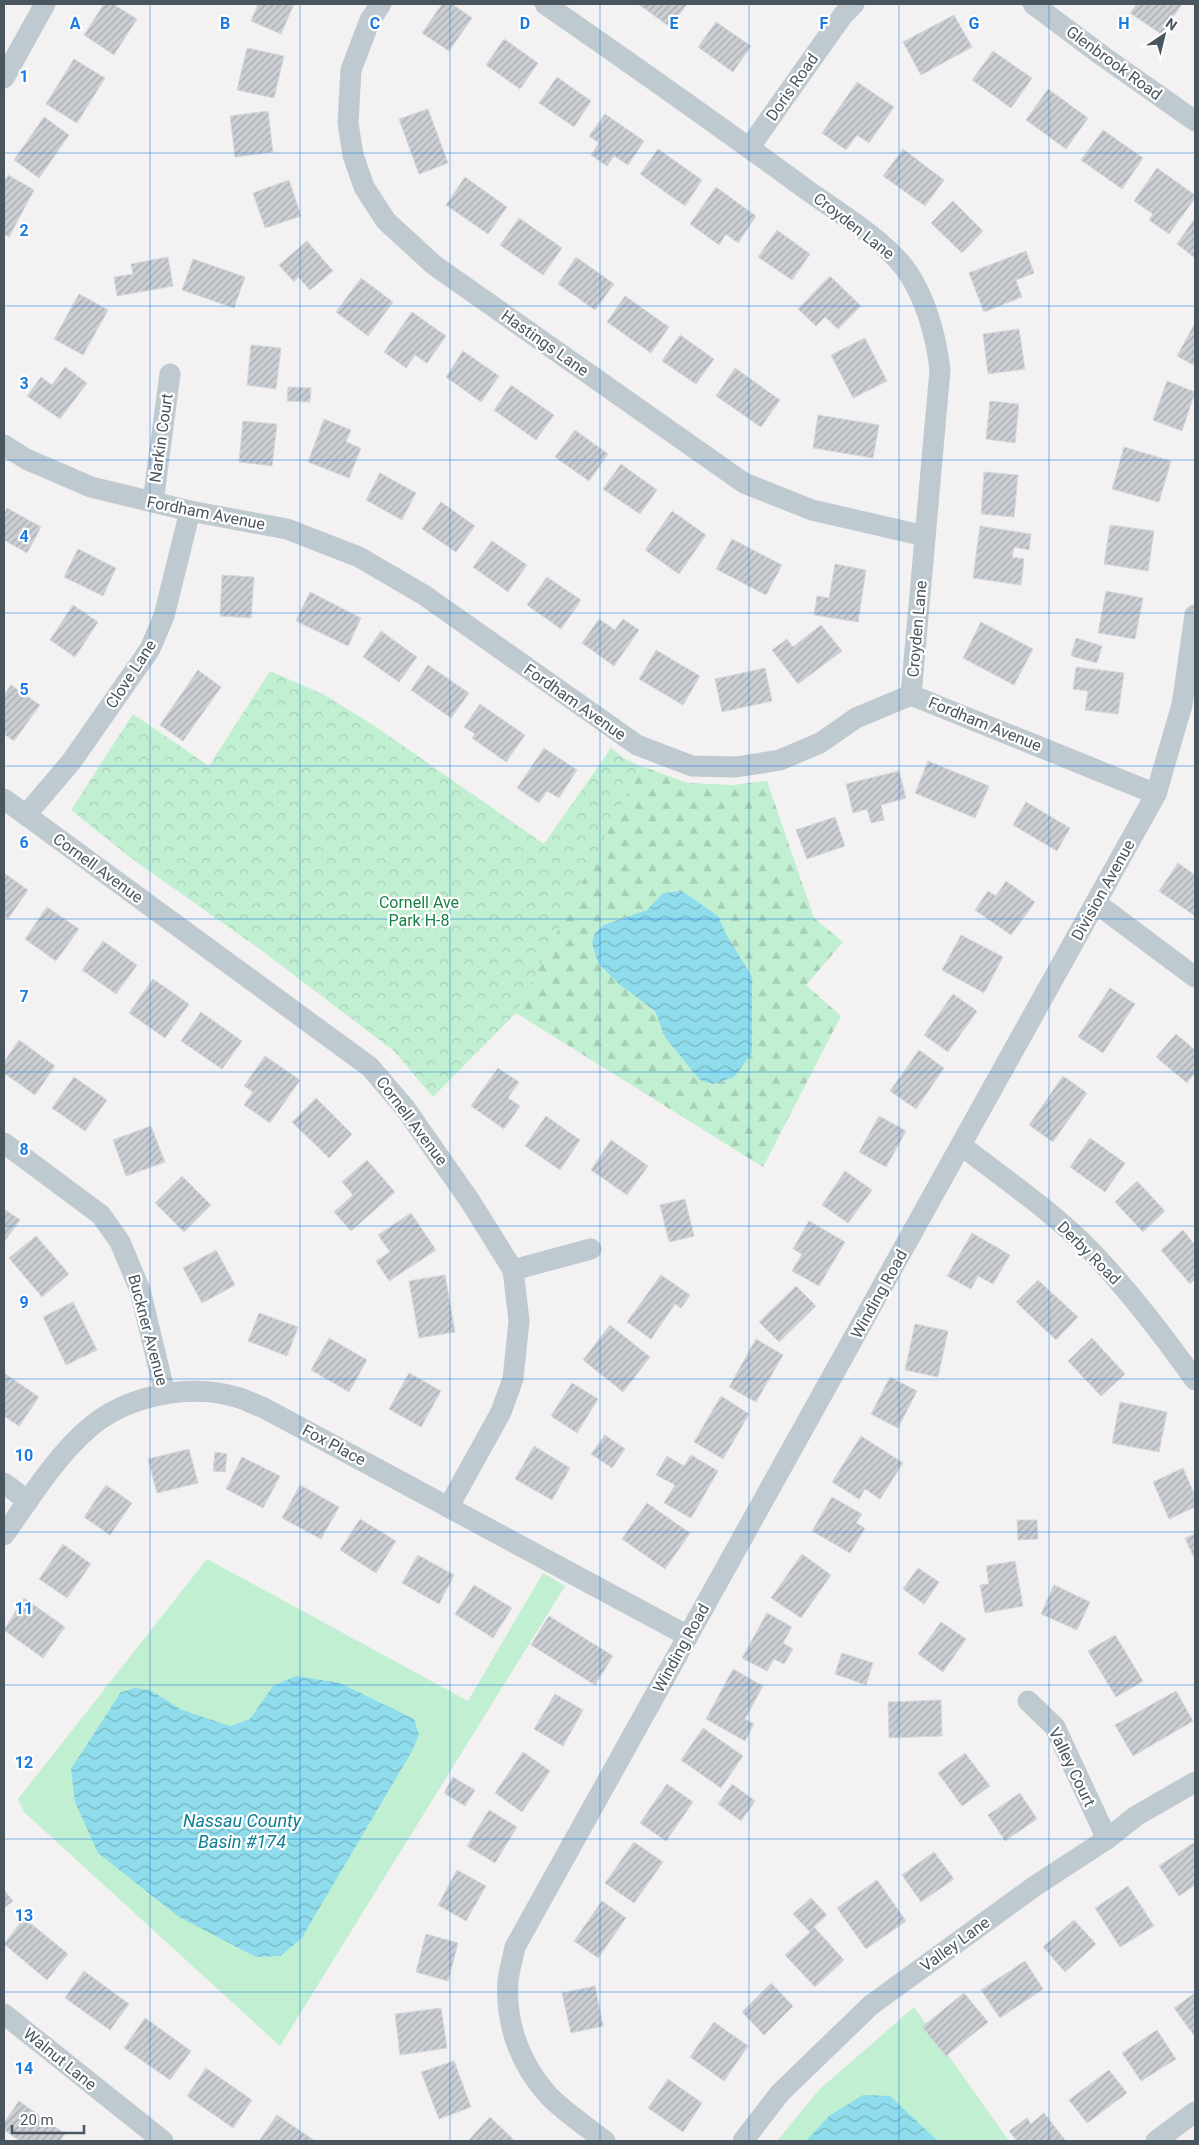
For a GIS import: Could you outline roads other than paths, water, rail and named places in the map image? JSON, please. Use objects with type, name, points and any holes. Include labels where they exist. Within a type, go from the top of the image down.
[{"type":"street","points":[[4,78],[45,4]]},
{"type":"street","name":"Hastings Lane","points":[[381,4],[370,20],[350,70],[348,123],[353,155],[364,187],[386,221],[434,265],[744,483],[812,510],[925,536]]},
{"type":"street","name":"Croyden Lane","points":[[545,4],[888,249],[908,273],[924,304],[937,345],[940,370],[911,695]]},
{"type":"street","name":"Doris Road","points":[[749,148],[843,15],[854,4]]},
{"type":"street","name":"Glenbrook Road","points":[[1033,4],[1193,113]]},
{"type":"street","name":"Narkin Court","points":[[152,502],[170,374]]},
{"type":"street","name":"Fordham Avenue","points":[[4,446],[26,459],[92,487],[190,511],[287,529],[359,557],[424,595],[637,746],[692,766],[736,767],[780,760],[820,743],[856,718],[911,695],[1156,794]]},
{"type":"street","name":"Clove Lane","points":[[26,815],[71,762],[150,650],[164,616],[190,511]]},
{"type":"street","name":"Division Avenue","points":[[962,1146],[1156,794],[1182,705],[1195,619]]},
{"type":"street","name":"Cornell Avenue","points":[[4,799],[370,1068],[405,1108],[470,1201],[513,1270],[519,1321],[513,1379],[501,1412],[449,1506]]},
{"type":"street","points":[[1096,902],[1195,977]]},
{"type":"street","name":"Buckner Avenue","points":[[4,1143],[101,1215],[120,1242],[140,1290],[165,1394]]},
{"type":"street","name":"Derby Road","points":[[962,1146],[1048,1212],[1091,1251],[1146,1312],[1195,1380]]},
{"type":"street","name":"Winding Road","points":[[604,2141],[549,2096],[533,2077],[518,2049],[508,2008],[508,1980],[515,1947],[962,1146]]},
{"type":"street","points":[[513,1270],[591,1249]]},
{"type":"street","name":"Fox Place","points":[[4,1535],[70,1446],[89,1428],[113,1411],[165,1394],[191,1391],[216,1392],[236,1397],[264,1408],[688,1636]]},
{"type":"street","points":[[4,1483],[28,1501]]},
{"type":"street","name":"Valley Court","points":[[1028,1701],[1055,1727],[1107,1838]]},
{"type":"street","name":"Valley Lane","points":[[743,2141],[780,2092],[871,2005],[1035,1886],[1107,1838],[1136,1816],[1195,1782]]},
{"type":"street","name":"Walnut Lane","points":[[4,2014],[163,2141]]},
{"type":"street","points":[[1156,2141],[1195,2112]]},
{"type":"water","points":[[682,891],[718,916],[726,934],[752,977],[752,1053],[734,1077],[713,1084],[700,1080],[665,1037],[655,1011],[619,984],[598,963],[592,943],[595,933],[604,925],[647,910],[663,893]]},
{"type":"water","name":"Nassau County Basin #174","points":[[296,1676],[340,1683],[414,1719],[419,1735],[412,1751],[301,1939],[280,1956],[256,1957],[179,1917],[98,1853],[75,1802],[71,1769],[121,1692],[135,1688],[150,1690],[182,1710],[230,1726],[250,1719],[273,1686]]},
{"type":"water","points":[[863,2095],[890,2096],[938,2141],[806,2141],[829,2116]]},
{"type":"park label","name":"Cornell Ave Park H-8","points":[[419,911]]}]
